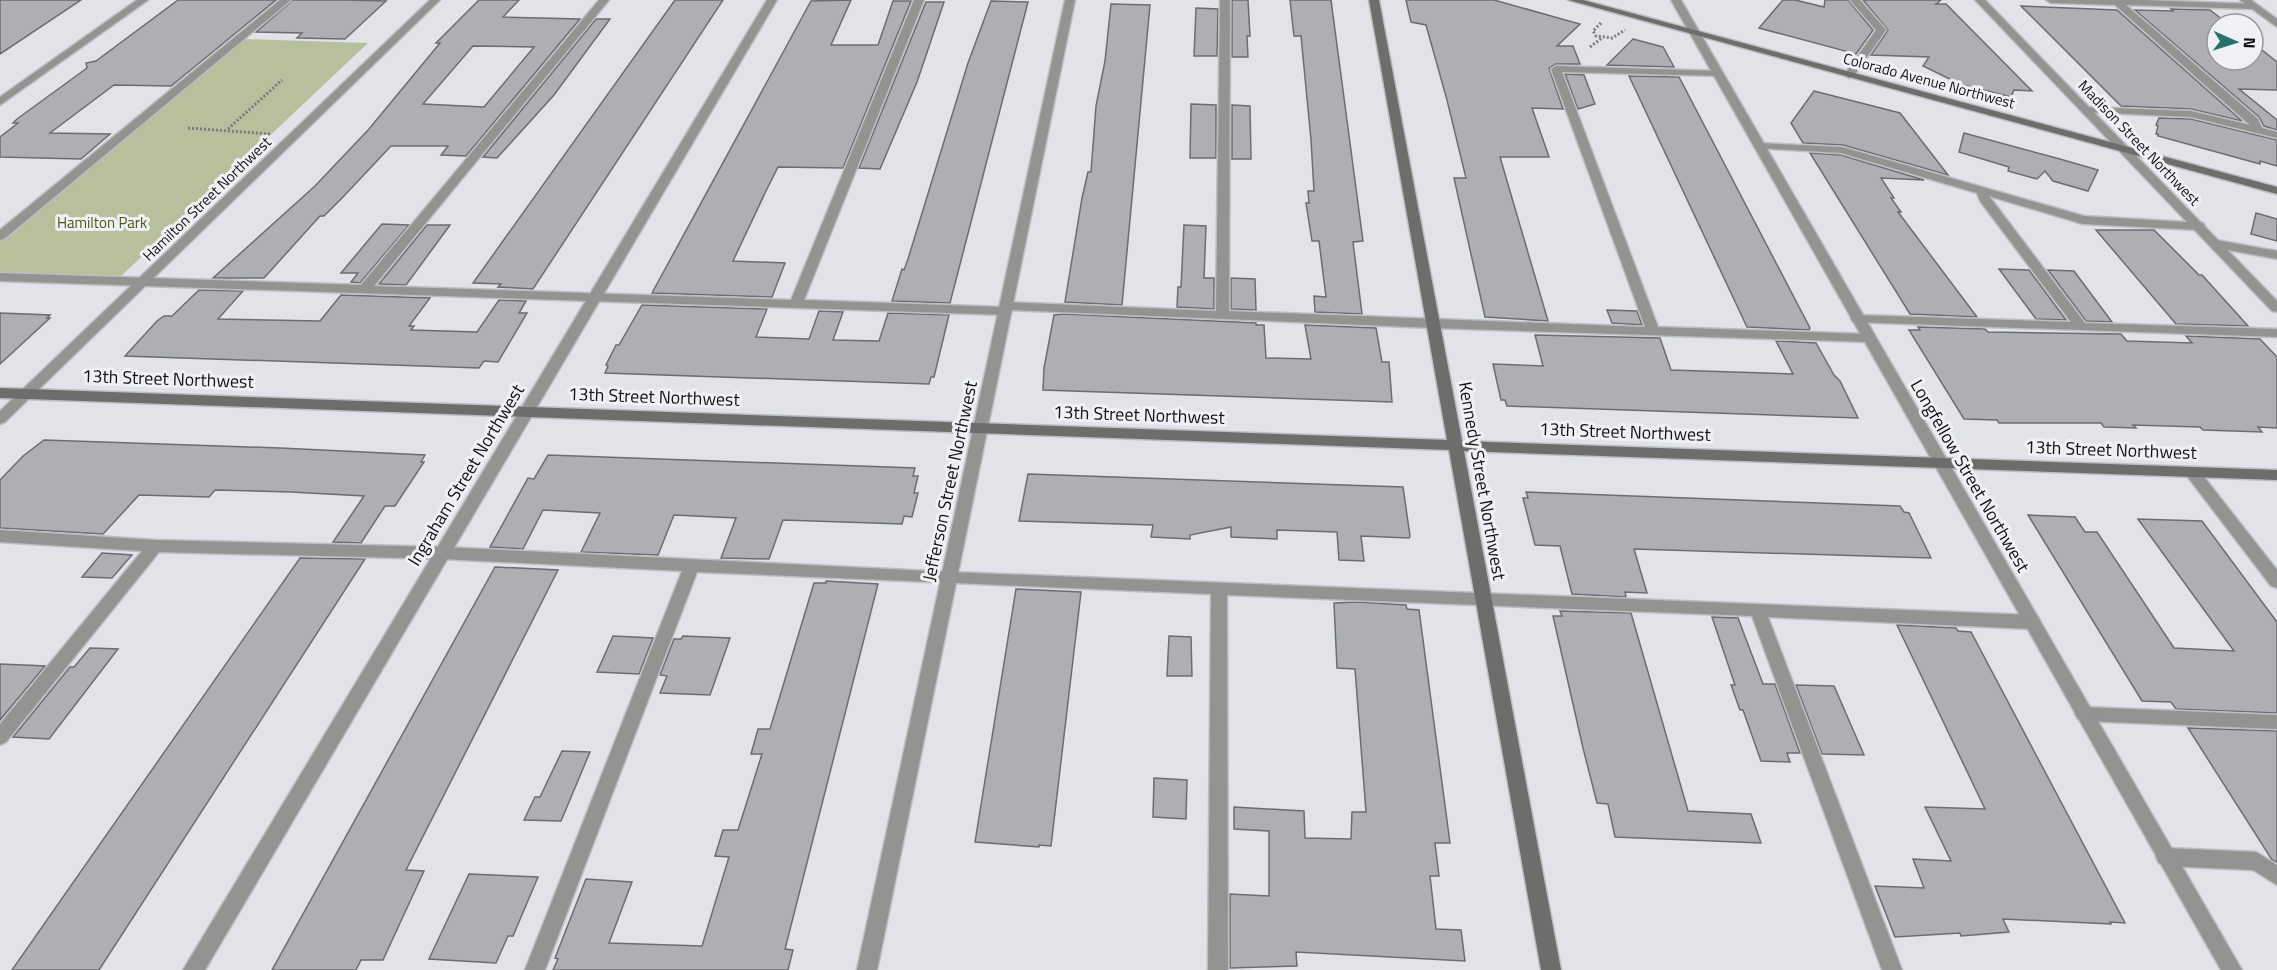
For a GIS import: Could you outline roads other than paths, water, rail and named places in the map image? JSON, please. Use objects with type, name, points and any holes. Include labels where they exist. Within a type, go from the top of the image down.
[{"type":"street","points":[[0,102],[143,0]]},
{"type":"street","points":[[0,236],[286,0]]},
{"type":"street","name":"Hamilton Street Northwest","points":[[0,419],[435,0]]},
{"type":"street","points":[[365,289],[604,0]]},
{"type":"street","name":"Ingraham Street Northwest","points":[[193,970],[772,0]]},
{"type":"street","points":[[796,304],[919,0]]},
{"type":"street","name":"Jefferson Street Northwest","points":[[867,970],[1070,0]]},
{"type":"street","points":[[1222,315],[1225,0]]},
{"type":"street","name":"Kennedy Street Northwest","points":[[1374,0],[1551,970]]},
{"type":"street","name":"Colorado Avenue Northwest","points":[[1573,0],[2277,191]]},
{"type":"street","name":"Longfellow Street Northwest","points":[[1676,0],[2232,970]]},
{"type":"street","points":[[1849,75],[1881,30],[1855,0]]},
{"type":"street","name":"Madison Street Northwest","points":[[1980,0],[2277,308]]},
{"type":"street","points":[[2051,0],[2249,3],[2272,16],[2277,24]]},
{"type":"street","points":[[2117,2],[2254,122],[2258,130]]},
{"type":"street","points":[[1653,331],[1556,69],[1719,74]]},
{"type":"street","points":[[2086,110],[2191,114],[2277,135]]},
{"type":"street","points":[[1760,146],[1842,150],[2083,220],[2199,226]]},
{"type":"street","points":[[1983,191],[1983,199],[2081,326]]},
{"type":"street","points":[[2216,244],[2277,255]]},
{"type":"street","points":[[0,277],[796,304],[1222,315],[1869,338]]},
{"type":"street","points":[[1858,319],[2277,333]]},
{"type":"street","name":"13th Street Northwest","points":[[0,393],[2277,475]]},
{"type":"street","points":[[2192,472],[2277,582]]},
{"type":"street","points":[[0,536],[155,546],[442,553],[950,578],[2032,622]]},
{"type":"street","points":[[0,736],[155,546]]},
{"type":"street","points":[[536,970],[692,565]]},
{"type":"street","points":[[1218,970],[1219,588]]},
{"type":"street","points":[[1758,611],[1892,970]]},
{"type":"street","points":[[2085,714],[2277,722]]},
{"type":"street","points":[[2166,856],[2256,861],[2277,876]]},
{"type":"park label","name":"Hamilton Park","points":[[102,223]]}]
